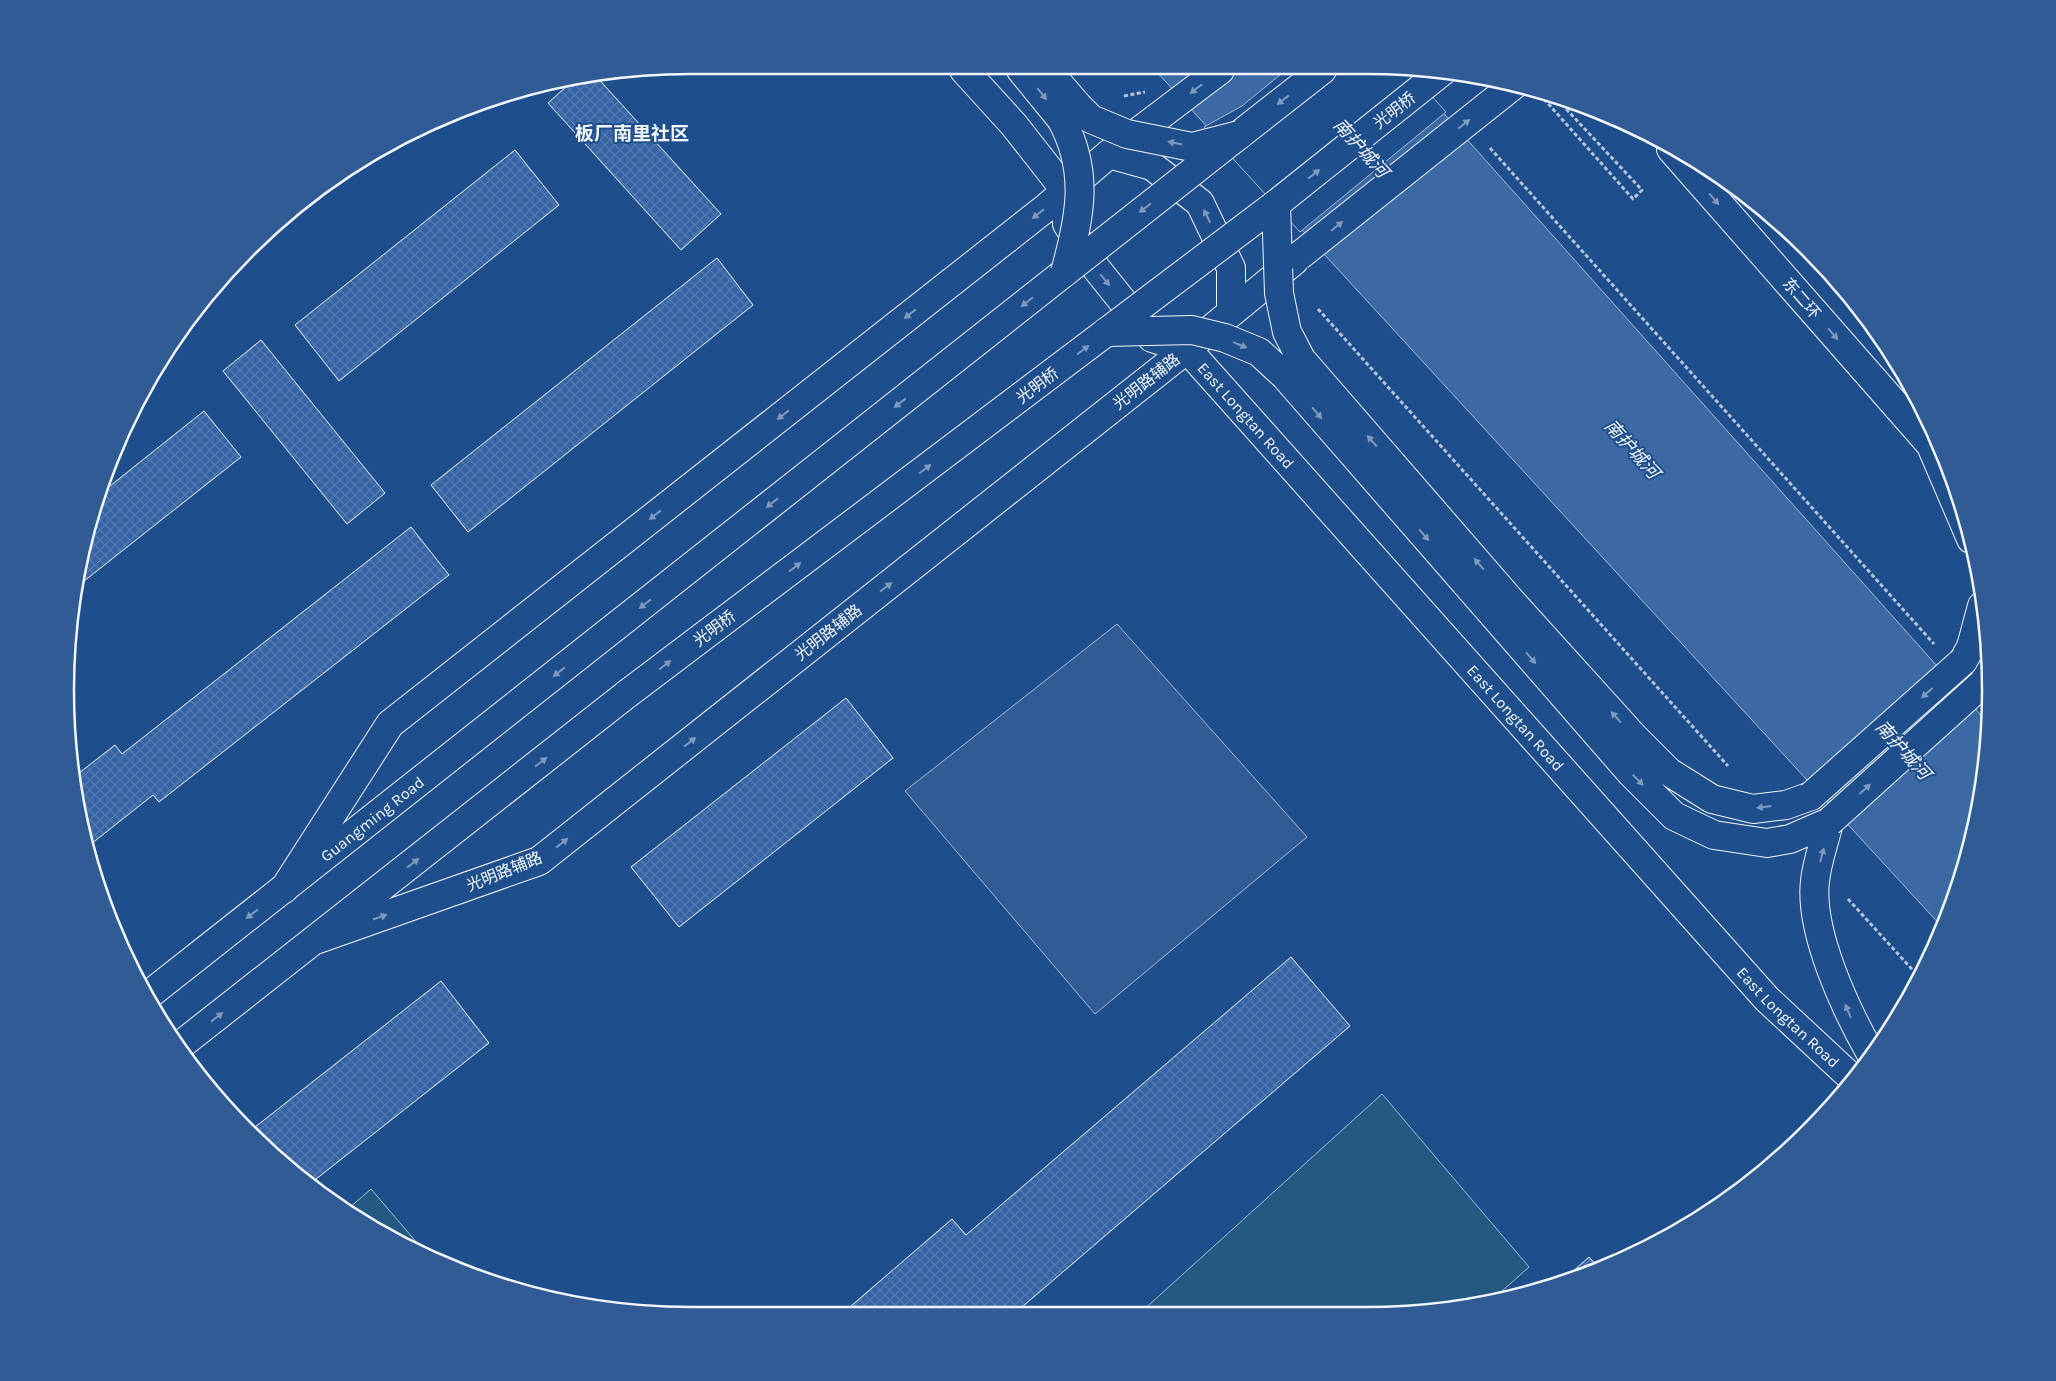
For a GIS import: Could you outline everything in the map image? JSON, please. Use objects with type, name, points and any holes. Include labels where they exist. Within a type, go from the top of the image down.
[{"type":"main road","points":[[968,74],[1014,125],[1065,190],[1067,224],[1096,268],[1152,338],[1187,349]]},
{"type":"main road","points":[[1026,74],[1070,113],[1091,119],[1127,134],[1192,147],[1239,135]]},
{"type":"main road","points":[[1049,74],[1070,113],[1071,138],[1080,190],[1078,225],[1066,272]]},
{"type":"main road","points":[[284,889],[390,724],[1047,207],[1109,154],[1215,74]]},
{"type":"main road","points":[[1066,272],[1317,74]]},
{"type":"main road","name":"光明桥","points":[[318,939],[626,694],[1276,204],[1434,78]]},
{"type":"main road","name":"光明路辅路","points":[[318,939],[539,861],[1187,349],[1299,256],[1507,91]]},
{"type":"main road","points":[[1109,154],[1152,166],[1200,202],[1232,268],[1231,312]]},
{"type":"main road","name":"东二环","points":[[1681,161],[1932,447]]},
{"type":"main road","points":[[1276,204],[1279,293],[1293,368],[1631,773],[1674,816],[1714,835],[1766,843],[1790,839],[1829,822],[1982,686]]},
{"type":"main road","name":"Guangming Road","points":[[152,992],[1066,272]]},
{"type":"main road","points":[[1106,332],[1192,330],[1225,338],[1293,368],[1511,601],[1634,737],[1670,772],[1712,798],[1753,808],[1786,805],[1811,796],[1963,661],[1971,647],[1978,621]]},
{"type":"main road","name":"East Longtan Road","points":[[1187,349],[1768,998],[1848,1074]]},
{"type":"main road","points":[[1829,822],[1815,881],[1817,927],[1849,1015],[1868,1048]]},
{"type":"main road","points":[[184,1042],[318,939]]},
{"type":"path","points":[[1545,101],[1633,199],[1642,190],[1563,106]]},
{"type":"path","points":[[1486,144],[1935,645]]},
{"type":"path","points":[[1317,308],[1728,766]]},
{"type":"path","points":[[1842,892],[1914,972]]},
{"type":"shaded area","points":[[1117,624],[1307,837],[1095,1014],[905,791]]},
{"type":"shaded area","points":[[1382,1094],[1529,1267],[1502,1291],[1446,1302],[1366,1307],[1147,1307]]},
{"type":"shaded area","points":[[371,1189],[418,1244],[382,1225],[352,1206]]},
{"type":"water","name":"南护城河","points":[[1159,74],[1410,75],[1981,716],[1977,771],[1970,811],[1950,889],[1937,922]]},
{"type":"pier","points":[[1281,74],[1406,75],[1413,76],[1446,112],[1300,232],[1204,127],[1242,106]]},
{"type":"building","points":[[600,81],[721,214],[681,250],[548,103],[566,87]]},
{"type":"building","points":[[515,150],[559,205],[339,381],[295,325]]},
{"type":"building","points":[[717,258],[753,305],[468,532],[431,485]]},
{"type":"building","points":[[261,340],[385,493],[347,524],[223,371]]},
{"type":"building","points":[[204,411],[241,457],[84,581],[95,531],[108,488]]},
{"type":"building","points":[[411,527],[449,575],[159,802],[153,795],[93,842],[79,773],[115,745],[122,754]]},
{"type":"building","points":[[846,698],[893,758],[679,927],[631,867]]},
{"type":"building","points":[[1291,957],[1350,1026],[1022,1307],[850,1307],[952,1219],[966,1235]]},
{"type":"building","points":[[441,981],[489,1043],[315,1180],[255,1127]]},
{"type":"building","points":[[1589,1257],[1594,1263],[1573,1272]]},
{"type":"district","name":"板厂南里社区","points":[[632,133]]}]
